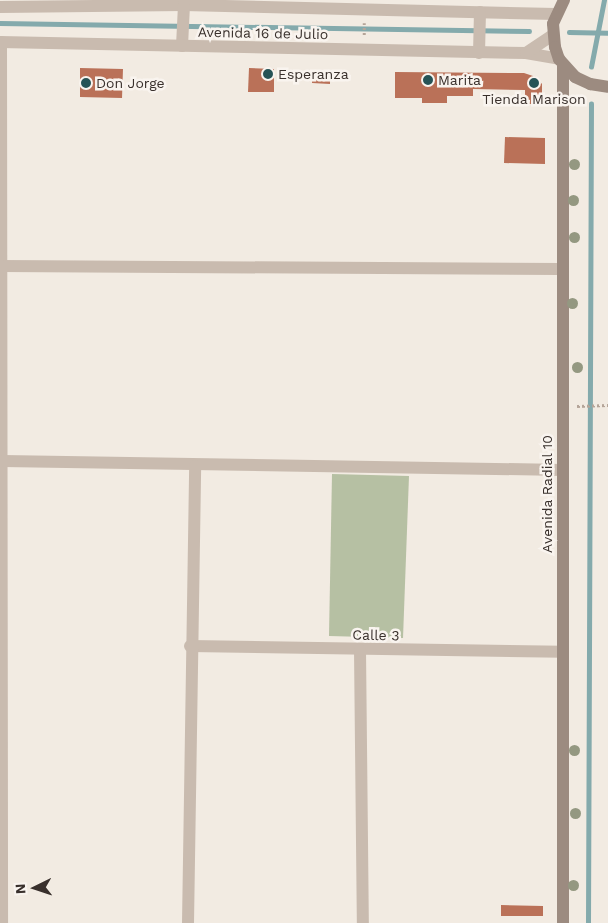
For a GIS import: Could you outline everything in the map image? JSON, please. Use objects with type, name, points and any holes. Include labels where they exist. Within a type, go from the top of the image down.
[{"type":"main road","points":[[553,35],[556,14],[564,0]]},
{"type":"main road","name":"Avenida Radial 10","points":[[553,35],[561,62],[563,923]]},
{"type":"main road","points":[[561,62],[590,84],[608,86]]},
{"type":"street","name":"Avenida 16 de Julio","points":[[0,7],[184,5],[480,17],[556,14]]},
{"type":"street","points":[[182,40],[184,5]]},
{"type":"street","points":[[479,46],[480,17]]},
{"type":"street","points":[[526,53],[553,35]]},
{"type":"street","name":"Avenida 16 de Julio","points":[[1,42],[182,40],[479,46],[526,53],[561,62]]},
{"type":"street","points":[[1,42],[3,461],[1,591],[2,923]]},
{"type":"street","points":[[1,266],[561,269]]},
{"type":"street","points":[[3,461],[195,466],[563,470]]},
{"type":"street","points":[[188,923],[190,646],[195,466]]},
{"type":"street","name":"Calle 3","points":[[190,646],[562,652]]},
{"type":"street","points":[[360,650],[364,923]]},
{"type":"path","points":[[364,22],[364,35]]},
{"type":"path","points":[[579,406],[608,405]]},
{"type":"green space","points":[[332,474],[409,476],[403,638],[329,636]]},
{"type":"building","points":[[80,68],[123,69],[122,98],[80,97]]},
{"type":"building","points":[[249,68],[274,69],[274,92],[248,92]]},
{"type":"building","points":[[312,72],[330,72],[330,84],[312,83]]},
{"type":"building","points":[[395,72],[524,73],[536,77],[542,84],[542,104],[525,104],[525,90],[473,89],[473,96],[447,96],[447,103],[422,103],[422,98],[395,98]]},
{"type":"building","points":[[505,137],[545,138],[545,164],[504,163]]},
{"type":"building","points":[[501,905],[543,906],[543,916],[501,916]]},
{"type":"waterway","points":[[591,67],[604,0]]},
{"type":"waterway","points":[[0,23],[529,31]]},
{"type":"waterway","points":[[569,32],[608,33]]},
{"type":"waterway","points":[[588,923],[591,104]]},
{"type":"place","name":"Esperanza","points":[[268,74]]},
{"type":"place","name":"Marita","points":[[428,80]]},
{"type":"place","name":"Don Jorge","points":[[86,83]]},
{"type":"place","name":"Tienda Marison","points":[[534,83]]}]
